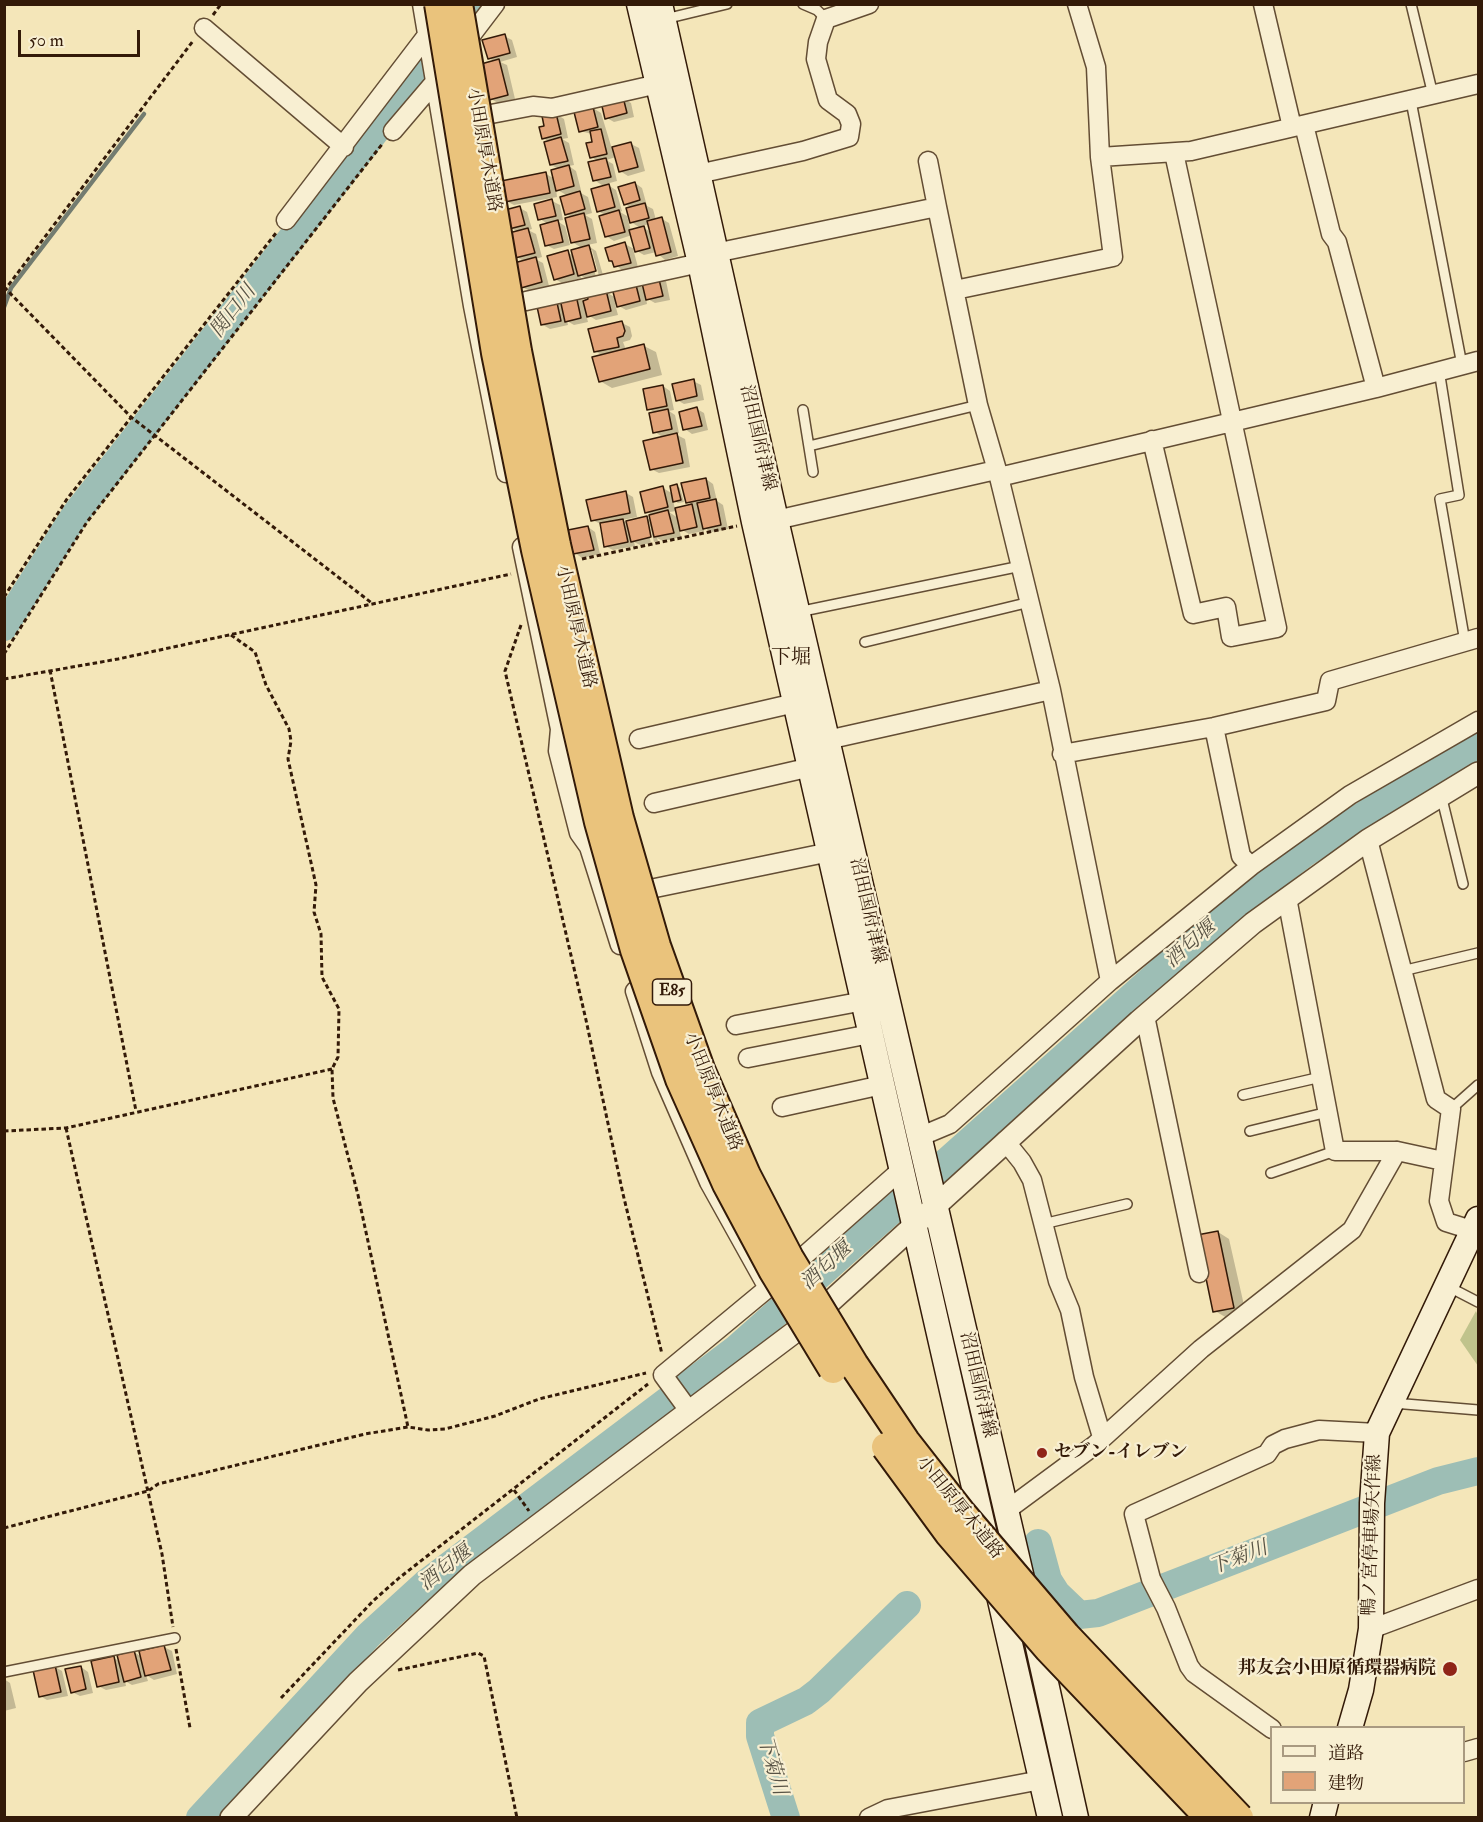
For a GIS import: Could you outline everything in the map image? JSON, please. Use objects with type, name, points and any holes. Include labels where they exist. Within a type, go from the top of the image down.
[{"type":"highway","name":"小田原厚木道路","points":[[439,4],[496,352],[538,561],[599,822],[635,950],[680,1078],[727,1184],[773,1270],[834,1370],[888,1450],[949,1533],[1049,1649],[1210,1818]]},
{"type":"highway","name":"小田原厚木道路","points":[[459,4],[517,351],[556,545],[619,818],[656,946],[705,1080],[746,1175],[789,1258],[854,1365],[905,1441],[962,1514],[1066,1636],[1239,1818]]},
{"type":"main road","name":"沼田国府津線","points":[[639,4],[658,84],[708,258],[765,521],[795,703],[1050,1818]]},
{"type":"main road","name":"沼田国府津線","points":[[662,12],[698,174],[708,258]]},
{"type":"main road","name":"沼田国府津線","points":[[765,521],[798,612],[933,1202],[1007,1510],[1076,1818]]},
{"type":"main road","name":"鴨ノ宮停車場矢作線","points":[[1351,1726],[1361,1690],[1371,1629],[1372,1510],[1377,1433],[1477,1227]]},
{"type":"street","points":[[422,4],[472,306],[561,729],[558,751],[579,833],[589,847],[661,1072],[708,1182],[768,1288]]},
{"type":"street","points":[[286,220],[451,4]]},
{"type":"street","points":[[393,131],[495,4]]},
{"type":"street","points":[[698,174],[803,151],[849,137],[851,124],[847,114],[828,100],[816,59],[818,42],[826,19],[869,4]]},
{"type":"street","points":[[955,290],[1113,256],[1100,157],[1096,67],[1077,4]]},
{"type":"street","points":[[1263,4],[1331,234],[1337,242],[1376,388]]},
{"type":"street","points":[[204,28],[344,147]]},
{"type":"street","points":[[491,114],[533,106],[552,108],[658,84]]},
{"type":"street","points":[[1100,157],[1174,153],[1479,84]]},
{"type":"street","points":[[1152,440],[1193,614],[1226,607],[1231,637],[1278,628],[1231,422],[1174,153]]},
{"type":"street","points":[[928,161],[978,405],[998,474],[1051,690],[1062,754],[1110,981]]},
{"type":"street","points":[[526,301],[937,207]]},
{"type":"street","points":[[765,521],[1152,440],[1376,388],[1471,363]]},
{"type":"street","points":[[1062,754],[1214,727],[1326,701],[1330,681],[1472,640]]},
{"type":"street","points":[[827,740],[1051,690]]},
{"type":"street","points":[[639,739],[795,703]]},
{"type":"street","points":[[919,1137],[950,1124],[1110,981],[1251,866],[1350,795],[1479,721]]},
{"type":"street","points":[[1214,727],[1241,856],[1251,866]]},
{"type":"street","points":[[654,803],[811,767]]},
{"type":"street","points":[[231,1818],[357,1682],[422,1619],[472,1575],[808,1322],[933,1202],[1253,923],[1368,840],[1479,773]]},
{"type":"street","points":[[1368,840],[1436,1099],[1451,1109],[1439,1201],[1446,1222],[1477,1227]]},
{"type":"street","points":[[655,888],[830,852]]},
{"type":"street","points":[[1287,898],[1335,1151],[1397,1151],[1443,1161]]},
{"type":"street","points":[[736,1025],[864,1000]]},
{"type":"street","points":[[1145,1016],[1199,1274]]},
{"type":"street","points":[[748,1058],[870,1034]]},
{"type":"street","points":[[782,1107],[882,1085]]},
{"type":"street","points":[[1005,1141],[1022,1161],[1032,1180],[1058,1281],[1070,1310],[1087,1388],[1102,1437]]},
{"type":"street","points":[[1007,1510],[1102,1437],[1201,1349],[1352,1230],[1397,1151]]},
{"type":"street","points":[[690,1412],[665,1373],[902,1175]]},
{"type":"street","points":[[1270,1728],[1194,1673],[1166,1608],[1151,1580],[1134,1514],[1267,1454],[1273,1445],[1285,1439],[1319,1430],[1377,1433]]},
{"type":"street","points":[[1371,1629],[1479,1589]]},
{"type":"street","points":[[868,1818],[888,1809],[1041,1780]]},
{"type":"lane","points":[[662,12],[727,4]]},
{"type":"lane","points":[[802,4],[817,10],[826,19]]},
{"type":"lane","points":[[1411,4],[1433,95]]},
{"type":"lane","points":[[1411,101],[1471,363]]},
{"type":"lane","points":[[1439,370],[1458,495],[1440,499],[1472,640]]},
{"type":"lane","points":[[809,446],[978,405]]},
{"type":"lane","points":[[803,410],[813,472]]},
{"type":"lane","points":[[798,612],[1021,566]]},
{"type":"lane","points":[[865,642],[1030,602]]},
{"type":"lane","points":[[1441,795],[1463,884]]},
{"type":"lane","points":[[1402,971],[1479,954]]},
{"type":"lane","points":[[1243,1095],[1321,1077]]},
{"type":"lane","points":[[1451,1109],[1479,1085]]},
{"type":"lane","points":[[1250,1131],[1328,1112]]},
{"type":"lane","points":[[1271,1173],[1335,1151]]},
{"type":"lane","points":[[1043,1224],[1127,1204]]},
{"type":"lane","points":[[1447,1286],[1479,1302]]},
{"type":"lane","points":[[1391,1403],[1479,1410]]},
{"type":"lane","points":[[4,1672],[175,1638]]},
{"type":"path","points":[[221,4],[6,290],[131,417],[373,604]]},
{"type":"path","points":[[4,654],[87,522],[393,131]]},
{"type":"path","points":[[4,597],[67,499],[286,220]]},
{"type":"path","points":[[572,561],[765,521]]},
{"type":"path","points":[[4,679],[118,659],[526,571]]},
{"type":"path","points":[[531,595],[505,670],[665,1373]]},
{"type":"path","points":[[231,635],[255,652],[266,685],[289,729],[291,741],[288,759],[316,885],[314,912],[321,934],[322,977],[339,1009],[338,1057],[332,1069],[333,1098],[360,1206],[408,1427]]},
{"type":"path","points":[[50,670],[136,1111]]},
{"type":"path","points":[[4,1131],[66,1128],[332,1069]]},
{"type":"path","points":[[66,1128],[162,1554],[190,1728]]},
{"type":"path","points":[[4,1528],[148,1491],[158,1484],[243,1462],[364,1434],[408,1427],[428,1431],[445,1429],[495,1416],[539,1399],[638,1374],[665,1373]]},
{"type":"path","points":[[281,1698],[373,1600],[646,1385],[665,1373]]},
{"type":"path","points":[[514,1491],[539,1525]]},
{"type":"path","points":[[397,1670],[478,1653],[484,1656],[517,1818]]},
{"type":"green space","points":[[1476,1311],[1478,1316],[1478,1366],[1460,1340]]},
{"type":"building","points":[[505,34],[510,53],[488,59],[482,40]]},
{"type":"building","points":[[499,59],[508,95],[489,100],[481,64]]},
{"type":"building","points":[[623,97],[627,113],[605,119],[601,102]]},
{"type":"building","points":[[593,107],[598,127],[579,132],[574,112]]},
{"type":"building","points":[[556,113],[561,134],[542,139],[539,127],[544,126],[542,116]]},
{"type":"building","points":[[601,129],[607,154],[590,158],[586,143],[592,142],[590,131]]},
{"type":"building","points":[[561,137],[568,161],[550,165],[544,142]]},
{"type":"building","points":[[631,142],[638,167],[619,172],[612,147]]},
{"type":"building","points":[[606,158],[611,177],[593,181],[588,162]]},
{"type":"building","points":[[569,165],[574,186],[556,191],[551,170]]},
{"type":"building","points":[[546,172],[550,193],[505,202],[501,181]]},
{"type":"building","points":[[635,182],[640,200],[624,205],[618,187]]},
{"type":"building","points":[[609,184],[615,207],[597,212],[591,189]]},
{"type":"building","points":[[580,191],[585,209],[565,215],[560,197]]},
{"type":"building","points":[[552,199],[556,216],[538,220],[534,204]]},
{"type":"building","points":[[645,203],[649,218],[630,223],[626,208]]},
{"type":"building","points":[[520,206],[525,225],[509,229],[505,210]]},
{"type":"building","points":[[619,210],[625,232],[605,237],[599,216]]},
{"type":"building","points":[[584,213],[590,239],[571,243],[565,218]]},
{"type":"building","points":[[662,217],[671,252],[656,256],[647,221]]},
{"type":"building","points":[[558,220],[563,242],[545,246],[540,225]]},
{"type":"building","points":[[644,226],[650,248],[635,252],[629,230]]},
{"type":"building","points":[[528,228],[535,253],[515,258],[509,233]]},
{"type":"building","points":[[625,242],[631,263],[614,267],[612,261],[609,261],[605,248]]},
{"type":"building","points":[[589,245],[596,271],[578,276],[571,250]]},
{"type":"building","points":[[568,250],[574,274],[554,280],[547,256]]},
{"type":"building","points":[[536,257],[542,282],[521,288],[514,263]]},
{"type":"building","points":[[658,275],[663,296],[646,300],[641,279]]},
{"type":"building","points":[[635,281],[640,301],[617,307],[612,288]]},
{"type":"building","points":[[606,290],[611,311],[587,317],[583,301],[588,299],[587,295]]},
{"type":"building","points":[[576,295],[581,318],[565,322],[560,299]]},
{"type":"building","points":[[556,298],[561,321],[541,325],[536,302]]},
{"type":"building","points":[[622,321],[625,331],[623,336],[617,338],[619,347],[594,352],[588,329]]},
{"type":"building","points":[[644,344],[650,369],[599,382],[592,357]]},
{"type":"building","points":[[694,379],[697,396],[676,401],[672,384]]},
{"type":"building","points":[[663,385],[667,406],[647,410],[643,389]]},
{"type":"building","points":[[697,407],[702,426],[683,430],[679,412]]},
{"type":"building","points":[[668,409],[672,429],[653,433],[649,413]]},
{"type":"building","points":[[677,433],[683,463],[650,470],[643,441]]},
{"type":"building","points":[[706,478],[710,498],[686,503],[681,483]]},
{"type":"building","points":[[677,484],[681,500],[673,502],[670,486]]},
{"type":"building","points":[[663,486],[668,507],[645,513],[640,492]]},
{"type":"building","points":[[626,491],[630,513],[591,521],[586,500]]},
{"type":"building","points":[[716,499],[721,525],[703,529],[697,503]]},
{"type":"building","points":[[692,504],[697,527],[680,531],[675,508]]},
{"type":"building","points":[[668,510],[674,533],[654,537],[649,515]]},
{"type":"building","points":[[647,516],[651,537],[631,542],[626,521]]},
{"type":"building","points":[[623,519],[628,542],[604,547],[600,523]]},
{"type":"building","points":[[588,526],[594,550],[573,554],[568,530]]},
{"type":"building","points":[[1218,1231],[1234,1308],[1213,1312],[1197,1235]]},
{"type":"building","points":[[164,1645],[171,1670],[145,1676],[139,1651]]},
{"type":"building","points":[[134,1650],[141,1677],[124,1682],[117,1655]]},
{"type":"building","points":[[114,1656],[119,1682],[97,1687],[91,1661]]},
{"type":"building","points":[[55,1665],[61,1692],[39,1697],[33,1670]]},
{"type":"building","points":[[81,1666],[86,1689],[71,1693],[65,1669]]},
{"type":"waterway","name":"関口川","points":[[4,627],[75,515],[475,4]]},
{"type":"waterway","points":[[4,307],[11,288],[144,114]]},
{"type":"waterway","name":"酒匂堰","points":[[200,1818],[369,1635],[425,1584],[736,1349],[1217,921],[1305,853],[1426,775],[1478,746]]},
{"type":"waterway","name":"下菊川","points":[[1038,1543],[1048,1580],[1057,1594],[1079,1615],[1098,1613],[1438,1481],[1478,1471]]},
{"type":"waterway","name":"下菊川","points":[[786,1818],[760,1736],[760,1723],[806,1701],[819,1691],[907,1605]]},
{"type":"place","name":"セブン-イレブン","points":[[1042,1453]]},
{"type":"place","name":"邦友会小田原循環器病院","points":[[1450,1669]]},
{"type":"district","name":"下堀","points":[[791,659]]}]
